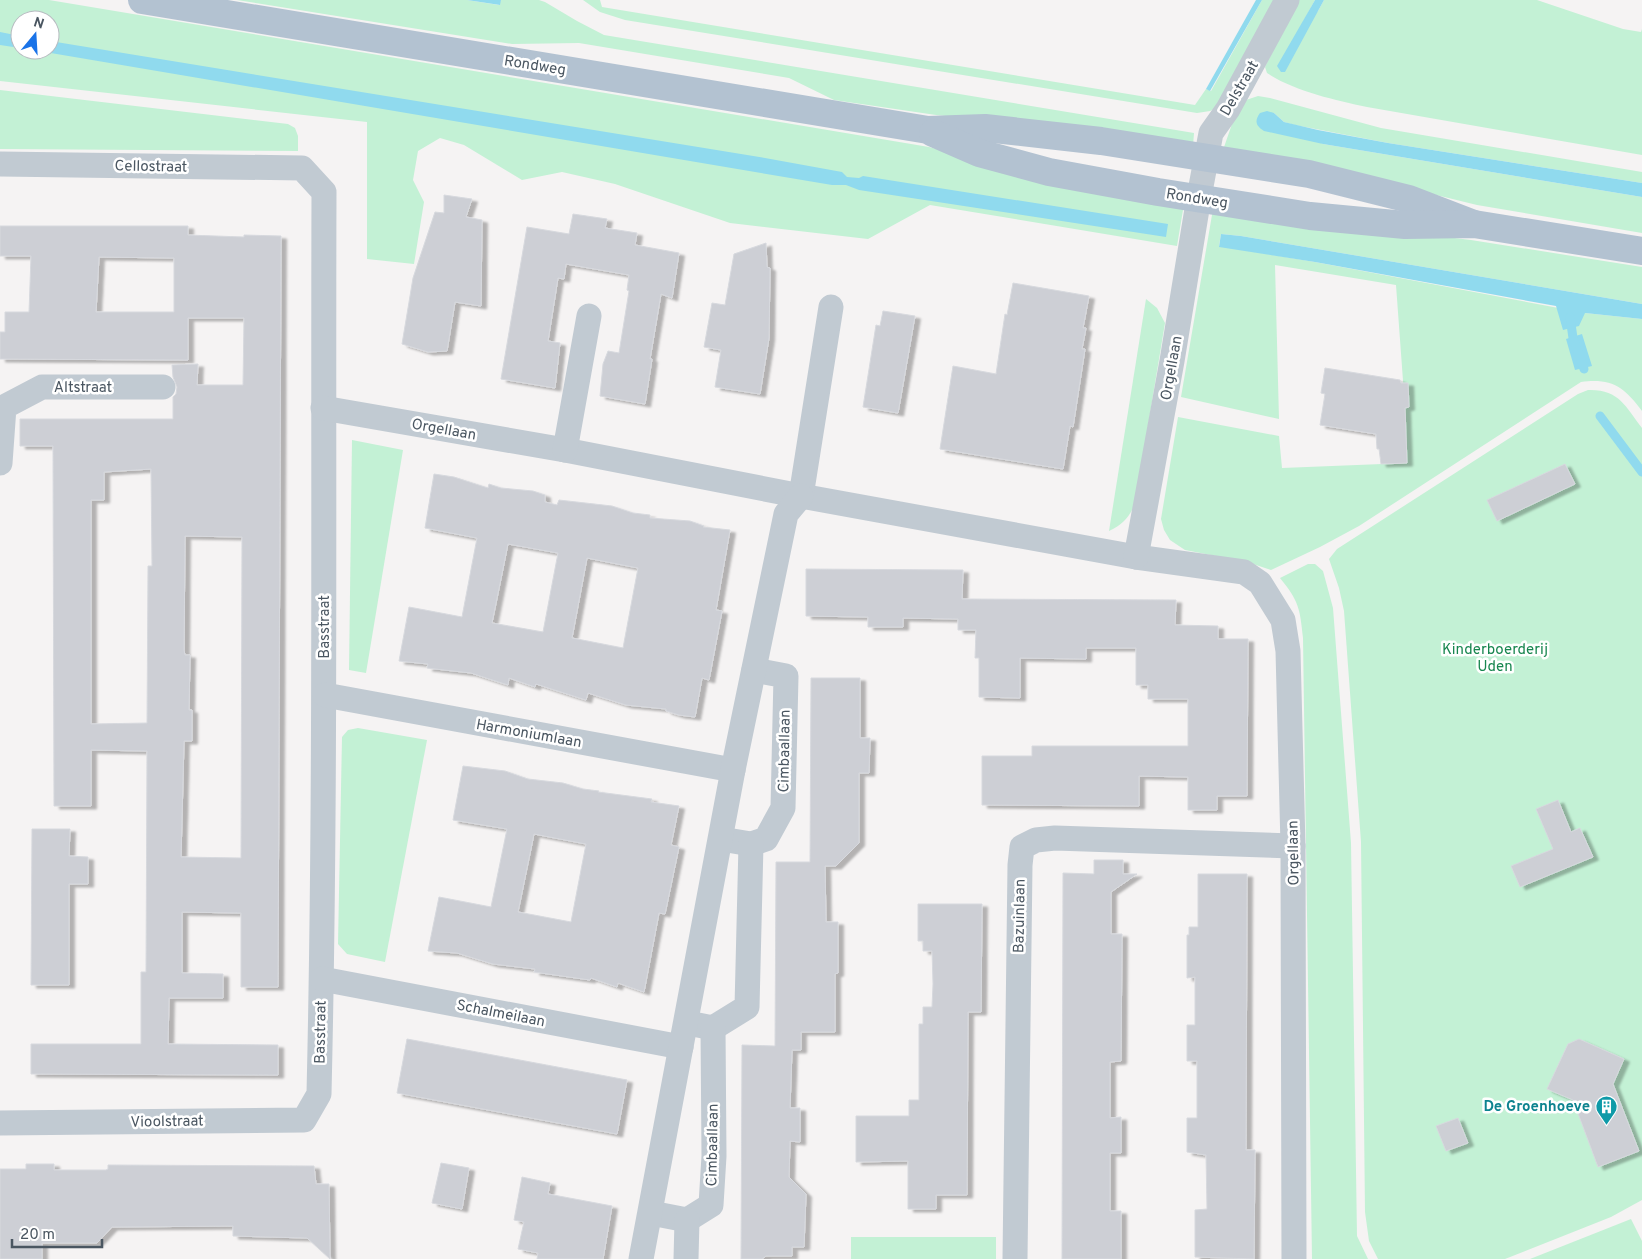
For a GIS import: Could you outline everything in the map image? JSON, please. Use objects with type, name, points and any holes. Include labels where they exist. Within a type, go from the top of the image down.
[{"type":"main road","name":"Rondweg","points":[[142,0],[928,130],[985,128],[1100,141],[1310,216],[1405,225],[1474,224],[1642,251]]},
{"type":"main road","name":"Rondweg","points":[[928,130],[979,153],[1049,172],[1158,192],[1202,178],[1308,174],[1409,198],[1474,224]]},
{"type":"street","name":"Delstraat","points":[[1202,178],[1211,133],[1228,110],[1288,0]]},
{"type":"street","name":"Cellostraat","points":[[0,164],[302,168]]},
{"type":"street","name":"Basstraat","points":[[302,168],[324,192],[325,695],[319,1094]]},
{"type":"street","name":"Orgellaan","points":[[1136,557],[1172,362],[1202,178]]},
{"type":"street","points":[[641,1259],[733,770],[786,514],[801,496],[830,307]]},
{"type":"street","points":[[565,450],[589,316]]},
{"type":"street","name":"Altstraat","points":[[0,463],[4,407],[42,387],[163,387]]},
{"type":"street","name":"Orgellaan","points":[[323,408],[565,450],[801,496],[1136,557],[1244,572],[1260,583],[1283,620],[1288,651],[1293,846],[1294,1259]]},
{"type":"street","name":"Cimbaallaan","points":[[751,844],[766,839],[783,808],[786,692],[786,676],[754,670]]},
{"type":"street","name":"Harmoniumlaan","points":[[325,695],[733,770]]},
{"type":"street","name":"Bazuinlaan","points":[[1015,1259],[1020,865],[1022,847],[1036,840],[1055,838],[1293,846]]},
{"type":"street","points":[[683,1035],[713,1028],[747,1007],[751,844],[721,839]]},
{"type":"street","name":"Schalmeilaan","points":[[322,979],[683,1035]]},
{"type":"street","name":"Cimbaallaan","points":[[687,1220],[711,1205],[714,1156],[713,1028]]},
{"type":"street","name":"Vioolstraat","points":[[0,1123],[304,1120],[319,1094]]},
{"type":"street","points":[[650,1213],[687,1220],[686,1259]]},
{"type":"green space","points":[[0,0],[49,0],[929,147],[1039,177],[1184,204],[1177,246],[930,205],[868,239],[730,223],[615,184],[562,172],[522,180],[464,145],[440,138],[418,151],[413,180],[424,202],[414,264],[367,259],[367,122],[0,81]]},
{"type":"green space","points":[[237,0],[467,0],[499,5],[501,0],[539,0],[604,35],[1194,133],[1193,146],[1097,131],[936,115],[834,100],[789,78],[579,43],[512,44]]},
{"type":"green space","points":[[583,0],[600,0],[602,7],[1195,105],[1206,89],[1211,91],[1262,0],[1278,0],[1218,107],[1210,111],[1197,113],[625,20],[600,12]]},
{"type":"green space","points":[[1297,0],[1315,0],[1298,31],[1318,11],[1324,0],[1537,0],[1623,29],[1641,32],[1642,29],[1642,155],[1367,107],[1328,98],[1290,85],[1267,73],[1265,67]]},
{"type":"green space","points":[[0,90],[288,124],[295,128],[298,136],[298,151],[0,149]]},
{"type":"green space","points":[[1258,96],[1381,128],[1642,172],[1642,183],[1388,143],[1295,125],[1284,122],[1274,113],[1260,113],[1323,144],[1642,197],[1642,233],[1477,205],[1322,167],[1223,150],[1232,124],[1246,100]]},
{"type":"green space","points":[[1213,209],[1471,240],[1642,267],[1642,304],[1241,236],[1221,234],[1219,246],[1315,262],[1585,313],[1642,319],[1642,411],[1623,390],[1616,386],[1601,381],[1581,382],[1359,526],[1271,570],[1247,562],[1185,550],[1170,540],[1164,530],[1161,519],[1178,417],[1279,436],[1282,468],[1407,463],[1396,285],[1275,265],[1279,419],[1181,397]]},
{"type":"green space","points":[[1146,299],[1157,308],[1165,323],[1135,504],[1125,520],[1109,531]]},
{"type":"green space","name":"Kinderboerderij Uden","points":[[1588,390],[1607,392],[1620,400],[1642,428],[1642,1200],[1611,1217],[1505,1259],[1378,1259],[1369,1241],[1365,1212],[1361,842],[1344,611],[1339,588],[1329,559],[1337,549],[1578,394]]},
{"type":"green space","points":[[352,440],[403,450],[366,673],[349,670]]},
{"type":"green space","points":[[1308,564],[1315,564],[1323,571],[1333,608],[1351,843],[1357,1236],[1368,1259],[1312,1259],[1303,638],[1298,606],[1280,578]]},
{"type":"green space","points":[[358,728],[427,740],[385,962],[347,954],[338,944],[342,737],[348,730]]},
{"type":"green space","points":[[1631,1219],[1642,1241],[1642,1259],[1530,1259]]},
{"type":"green space","points":[[851,1237],[996,1237],[996,1259],[851,1259]]},
{"type":"water","points":[[467,0],[501,0],[500,5]]},
{"type":"water","points":[[1256,0],[1262,0],[1210,91],[1206,89]]},
{"type":"water","points":[[1315,0],[1324,0],[1285,72],[1281,72],[1277,66]]},
{"type":"water","points":[[0,32],[10,34],[10,46],[0,45]]},
{"type":"water","points":[[60,43],[765,158],[842,172],[847,177],[859,178],[863,176],[1168,224],[1166,237],[859,190],[846,185],[832,185],[60,55]]},
{"type":"water","points":[[1267,111],[1274,113],[1284,122],[1318,130],[1388,143],[1642,183],[1642,197],[1323,144],[1264,131],[1259,127],[1257,121],[1260,113]]},
{"type":"water","points":[[1221,234],[1642,304],[1642,319],[1585,313],[1579,326],[1563,330],[1556,306],[1315,262],[1219,247]]},
{"type":"water","points":[[1582,334],[1592,366],[1575,370],[1566,339]]},
{"type":"building","points":[[444,195],[472,199],[466,217],[482,220],[481,306],[455,302],[447,351],[428,352],[402,344],[413,278],[435,212],[444,213]]},
{"type":"building","points":[[573,214],[607,219],[605,228],[637,233],[635,245],[679,253],[672,298],[661,294],[650,359],[652,359],[645,404],[600,396],[603,364],[608,351],[619,353],[629,291],[627,290],[629,275],[566,264],[564,279],[558,278],[548,341],[560,343],[555,388],[501,379],[527,227],[569,234]]},
{"type":"building","points":[[0,226],[188,226],[188,235],[281,236],[278,987],[241,987],[241,913],[182,912],[182,973],[223,974],[223,998],[169,998],[168,1044],[278,1045],[278,1075],[31,1074],[31,1044],[141,1044],[141,972],[146,972],[147,751],[91,750],[91,806],[54,806],[53,446],[20,446],[20,419],[173,419],[173,397],[176,394],[177,387],[173,377],[172,365],[198,364],[197,385],[243,385],[244,318],[188,318],[188,360],[0,359],[0,332],[5,332],[5,312],[29,312],[31,256],[0,256]],"holes":[[[99,257],[174,258],[174,312],[96,312]],[[151,469],[152,566],[148,566],[147,723],[91,724],[91,500],[104,500],[104,472]],[[185,536],[242,537],[241,858],[181,857],[184,741],[192,741],[192,710],[189,710],[190,655],[185,655]]]},
{"type":"building","points":[[766,243],[767,267],[770,268],[769,338],[760,394],[715,387],[721,350],[704,347],[712,303],[725,305],[734,254]]},
{"type":"building","points":[[1013,283],[1089,296],[1083,328],[1086,328],[1082,349],[1085,349],[1073,427],[1070,426],[1063,469],[940,449],[953,366],[996,374],[1005,314],[1007,315]]},
{"type":"building","points":[[883,311],[915,316],[898,413],[863,407],[876,325],[880,326]]},
{"type":"building","points":[[1325,368],[1400,380],[1401,383],[1408,383],[1409,407],[1405,408],[1407,463],[1381,464],[1376,434],[1320,425],[1325,394],[1321,393]]},
{"type":"building","points":[[1565,464],[1575,484],[1497,521],[1487,500]]},
{"type":"building","points":[[434,474],[454,477],[488,488],[489,484],[501,488],[533,491],[545,495],[545,502],[557,505],[559,500],[612,506],[633,513],[650,515],[650,518],[690,521],[703,527],[730,530],[716,610],[722,611],[709,680],[702,678],[695,717],[679,715],[666,711],[666,709],[626,705],[588,693],[586,700],[536,684],[535,687],[509,678],[508,685],[471,673],[427,668],[428,664],[399,661],[409,607],[462,617],[477,538],[425,528]],"holes":[[[508,544],[558,553],[543,632],[492,623]],[[587,558],[638,568],[623,648],[572,638]]]},
{"type":"building","points":[[806,569],[963,570],[962,599],[1176,600],[1175,625],[1218,626],[1218,639],[1248,639],[1247,796],[1217,796],[1217,810],[1188,810],[1188,777],[1139,776],[1139,806],[982,805],[982,756],[1032,756],[1032,746],[1188,746],[1188,699],[1148,699],[1148,685],[1136,685],[1136,648],[1086,648],[1086,659],[1020,658],[1020,698],[979,697],[979,658],[975,658],[976,630],[958,630],[958,619],[903,618],[903,627],[868,627],[868,617],[806,616]]},
{"type":"building","points":[[811,678],[860,678],[860,738],[870,738],[869,773],[859,773],[859,843],[836,866],[825,866],[826,922],[838,922],[838,973],[835,974],[835,1032],[801,1032],[801,1050],[792,1050],[790,1108],[800,1108],[800,1142],[790,1141],[789,1177],[806,1194],[804,1247],[792,1247],[792,1256],[766,1256],[762,1259],[741,1259],[742,1045],[775,1046],[776,862],[810,862]]},
{"type":"building","points":[[463,766],[505,771],[528,779],[563,783],[598,792],[652,799],[651,802],[679,806],[671,845],[679,847],[665,914],[659,913],[644,992],[618,983],[617,987],[591,978],[590,980],[534,972],[535,969],[493,964],[457,953],[428,951],[439,897],[491,907],[507,829],[453,820]],"holes":[[[534,834],[586,844],[571,922],[518,912]]]},
{"type":"building","points":[[1558,800],[1571,832],[1580,828],[1593,857],[1520,887],[1511,866],[1553,849],[1536,809]]},
{"type":"building","points":[[32,829],[70,829],[69,856],[88,857],[88,884],[69,884],[69,985],[31,985]]},
{"type":"building","points":[[1094,860],[1123,860],[1123,874],[1137,874],[1111,892],[1111,934],[1122,934],[1121,1061],[1110,1062],[1110,1118],[1121,1117],[1121,1153],[1110,1153],[1110,1211],[1121,1211],[1121,1259],[1062,1259],[1063,873],[1094,874]]},
{"type":"building","points":[[1198,874],[1247,874],[1246,1150],[1255,1150],[1254,1259],[1195,1257],[1195,1210],[1207,1209],[1206,1155],[1187,1152],[1187,1118],[1197,1118],[1197,1061],[1187,1061],[1187,1025],[1195,1025],[1195,977],[1187,978],[1187,935],[1189,935],[1189,927],[1198,927]]},
{"type":"building","points":[[918,904],[982,904],[981,1012],[968,1012],[967,1195],[936,1195],[936,1209],[908,1209],[908,1161],[856,1162],[856,1116],[909,1116],[909,1100],[919,1100],[919,1024],[923,1024],[923,1007],[932,1007],[933,984],[932,951],[923,951],[923,941],[918,941]]},
{"type":"building","points":[[407,1039],[627,1080],[617,1134],[397,1093]]},
{"type":"building","name":"De Groenhoeve","points":[[1579,1039],[1624,1059],[1613,1084],[1639,1151],[1598,1167],[1573,1100],[1547,1089],[1568,1044]]},
{"type":"building","points":[[1458,1118],[1468,1143],[1446,1151],[1436,1126]]},
{"type":"building","points":[[441,1163],[469,1168],[462,1209],[432,1203]]},
{"type":"building","points":[[26,1164],[54,1164],[54,1170],[106,1170],[108,1165],[314,1166],[316,1184],[329,1184],[330,1259],[307,1238],[233,1236],[233,1226],[112,1227],[97,1243],[42,1243],[42,1259],[0,1259],[0,1169],[26,1169]]},
{"type":"building","points":[[522,1177],[550,1183],[548,1194],[612,1206],[603,1259],[537,1259],[538,1253],[518,1249],[524,1222],[514,1220]]},
{"type":"waterway","points":[[1570,317],[1573,338],[1584,369]]},
{"type":"waterway","points":[[1600,416],[1642,472]]},
{"type":"place","name":"De Groenhoeve","points":[[1606,1125]]}]
